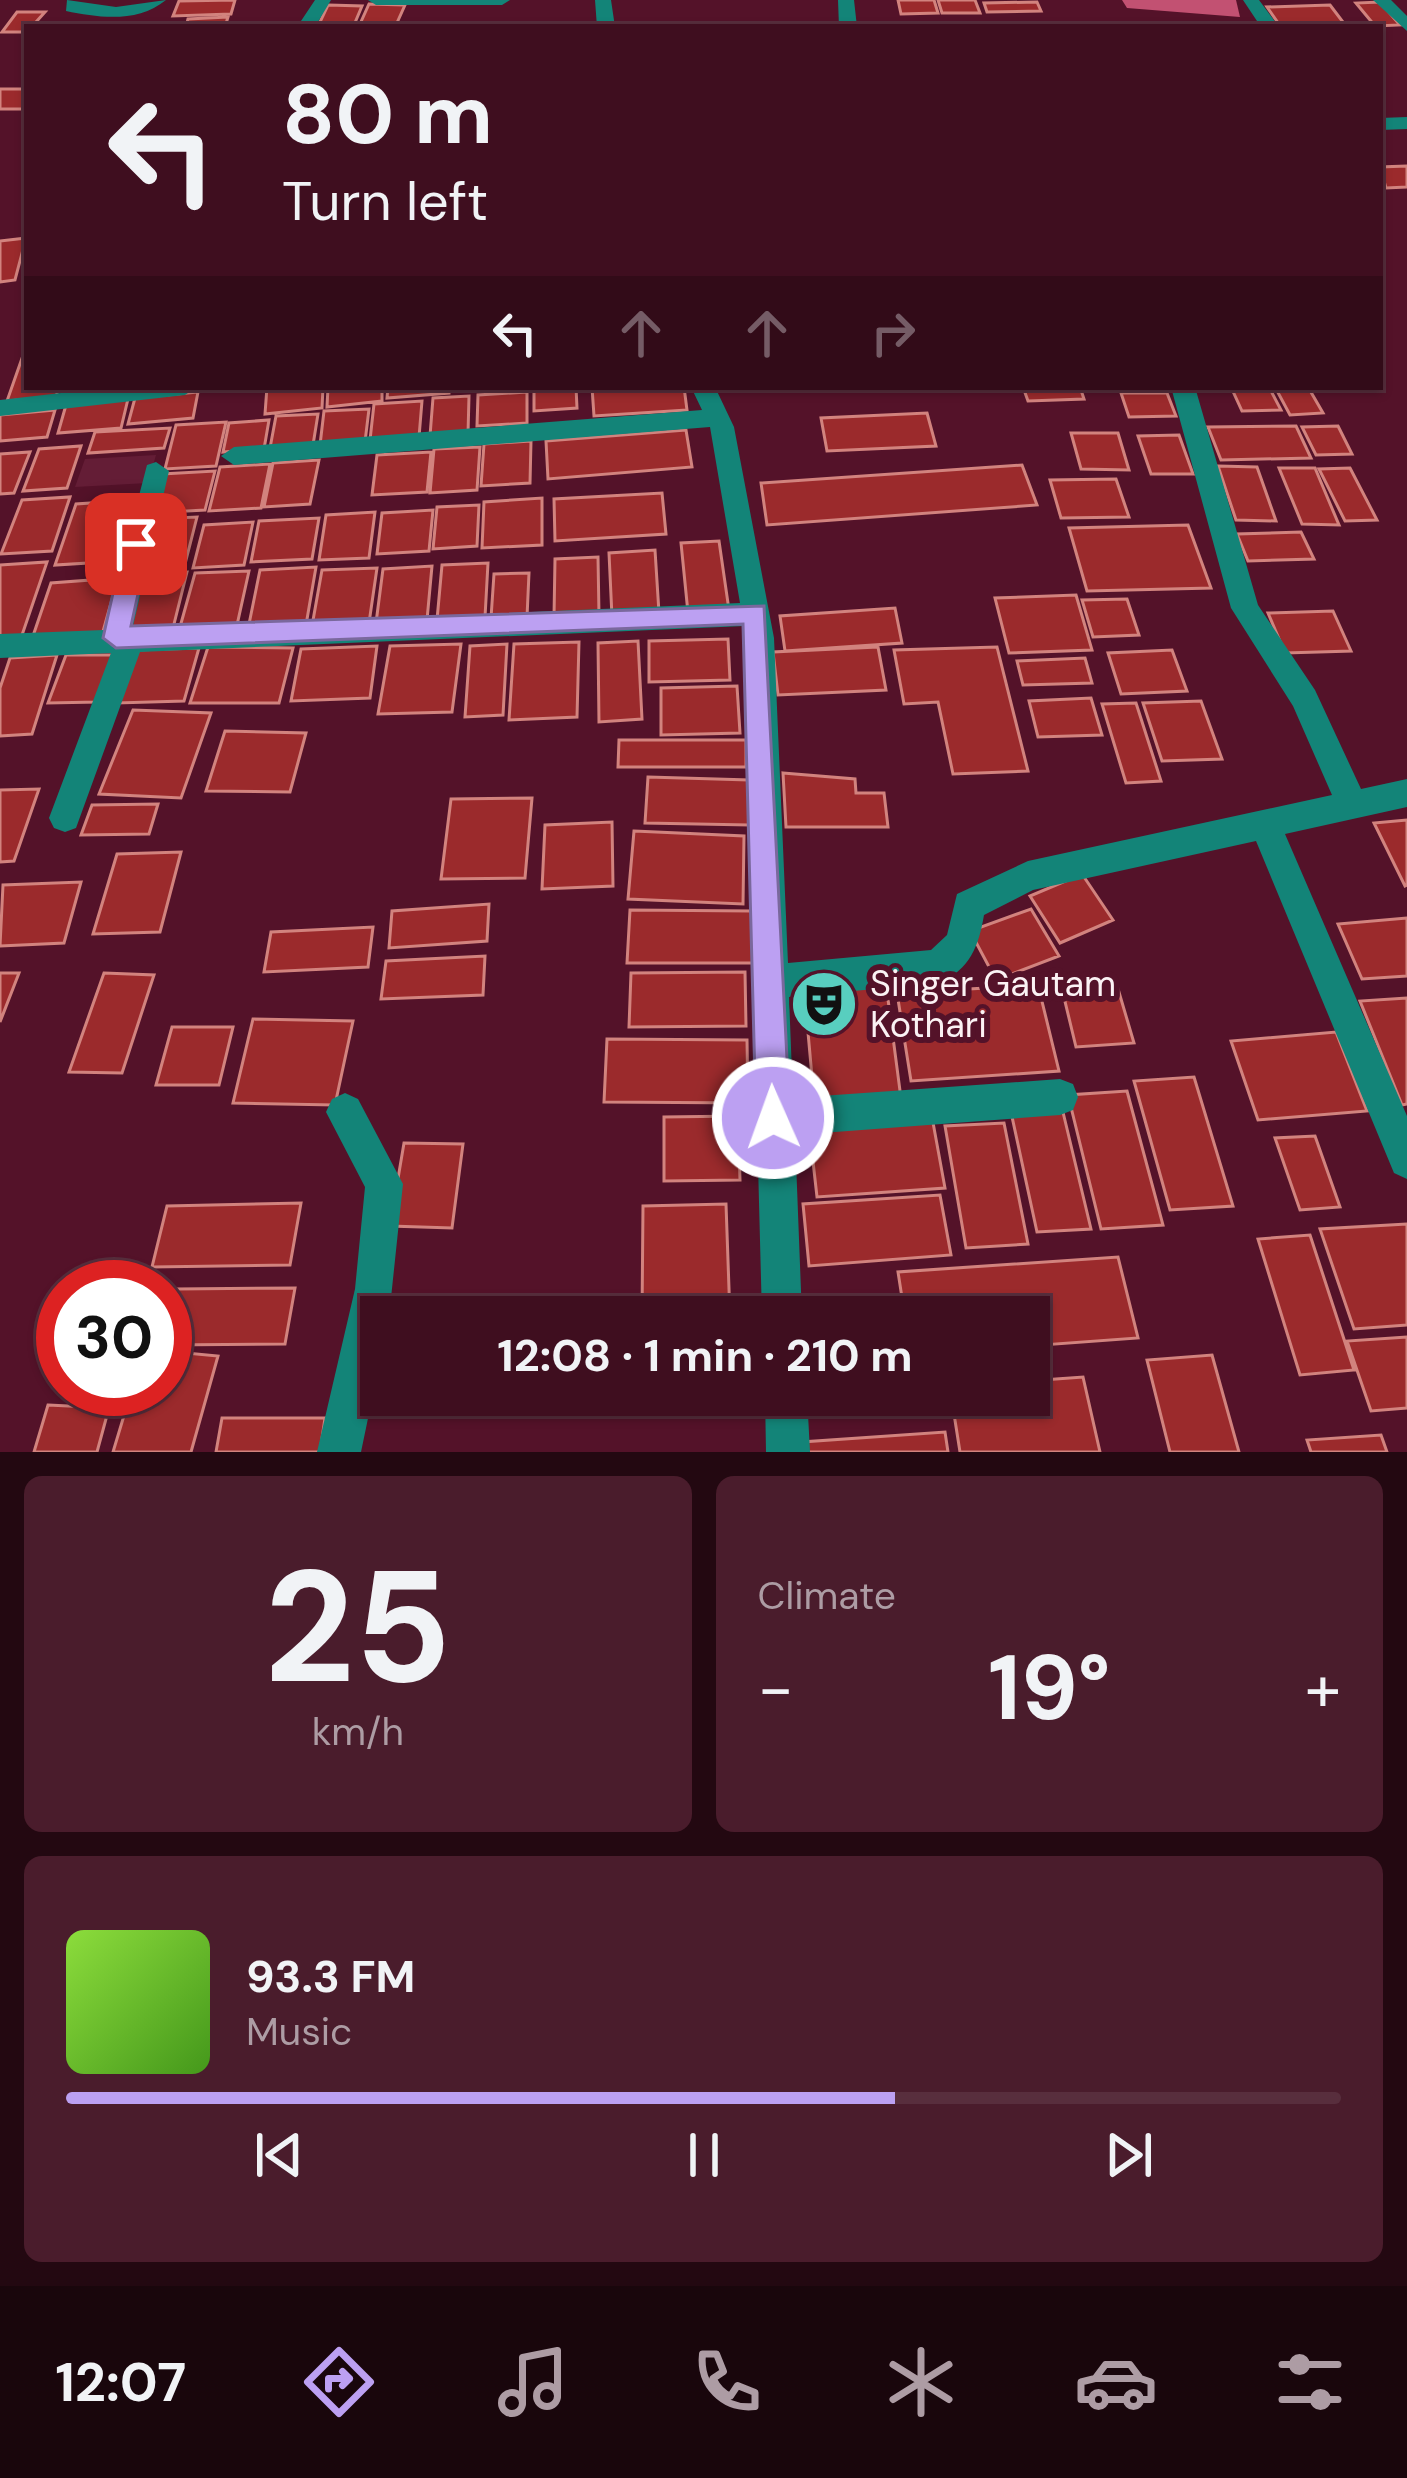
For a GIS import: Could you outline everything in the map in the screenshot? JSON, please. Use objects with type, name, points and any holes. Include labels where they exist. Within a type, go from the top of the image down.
[{"type":"street","points":[[75,0],[72,7],[91,11],[139,11],[158,0]]},
{"type":"street","points":[[376,0],[502,0]]},
{"type":"street","points":[[1381,0],[1407,26]]},
{"type":"street","points":[[401,24],[412,1]]},
{"type":"street","points":[[0,408],[158,390]]},
{"type":"street","points":[[1184,390],[1245,608],[1312,711],[1353,806]]},
{"type":"street","points":[[234,456],[708,402],[722,427],[755,614],[781,1296]]},
{"type":"street","points":[[65,818],[123,637],[156,471]]},
{"type":"street","points":[[0,646],[123,637],[755,614]]},
{"type":"street","points":[[768,982],[939,966],[962,943],[969,905],[1028,877],[1407,793]]},
{"type":"street","points":[[1265,826],[1407,1160]]},
{"type":"street","points":[[773,1118],[1060,1097]]},
{"type":"street","points":[[339,1452],[375,1289],[384,1184],[345,1112]]},
{"type":"street","points":[[787,1416],[788,1452]]},
{"type":"shaded area","points":[[1122,0],[1236,0],[1240,17],[1127,8]]},
{"type":"shaded area","points":[[156,455],[148,483],[75,487],[85,459]]},
{"type":"building","points":[[235,0],[231,14],[173,16],[179,1]]},
{"type":"building","points":[[898,0],[934,0],[938,13],[901,14]]},
{"type":"building","points":[[938,0],[975,0],[980,13],[942,13]]},
{"type":"building","points":[[1037,2],[1041,11],[987,12],[984,3]]},
{"type":"building","points":[[1380,2],[1400,25],[1373,24],[1356,3]]},
{"type":"building","points":[[369,4],[405,5],[396,24],[360,24]]},
{"type":"building","points":[[328,5],[362,6],[354,24],[319,24]]},
{"type":"building","points":[[1330,5],[1344,24],[1279,24],[1267,7]]},
{"type":"building","points":[[17,12],[45,12],[34,24],[24,24],[24,32],[2,32]]},
{"type":"building","points":[[228,17],[226,24],[187,24],[188,19]]},
{"type":"building","points":[[0,89],[24,89],[24,109],[0,109]]},
{"type":"building","points":[[1407,166],[1407,187],[1386,188],[1383,167]]},
{"type":"building","points":[[24,238],[15,280],[0,282],[0,241]]},
{"type":"building","points":[[24,353],[24,390],[58,390],[56,397],[7,401]]},
{"type":"building","points":[[267,390],[323,390],[322,408],[265,414]]},
{"type":"building","points":[[328,390],[382,390],[382,401],[327,407]]},
{"type":"building","points":[[388,390],[449,390],[449,393],[387,398]]},
{"type":"building","points":[[534,390],[576,390],[577,408],[534,411]]},
{"type":"building","points":[[592,390],[684,390],[687,410],[594,416]]},
{"type":"building","points":[[1024,390],[1081,390],[1084,399],[1028,401]]},
{"type":"building","points":[[1232,390],[1271,390],[1281,410],[1242,411]]},
{"type":"building","points":[[1277,390],[1310,390],[1323,413],[1290,415]]},
{"type":"building","points":[[198,392],[193,418],[128,424],[135,398]]},
{"type":"building","points":[[527,392],[527,423],[477,426],[478,395]]},
{"type":"building","points":[[1121,393],[1167,393],[1176,416],[1129,417]]},
{"type":"building","points":[[469,396],[468,434],[430,436],[433,398]]},
{"type":"building","points":[[128,399],[121,428],[58,433],[66,405]]},
{"type":"building","points":[[422,401],[419,437],[370,440],[374,404]]},
{"type":"building","points":[[369,409],[365,442],[320,445],[324,411]]},
{"type":"building","points":[[55,410],[47,437],[0,441],[0,415]]},
{"type":"building","points":[[927,413],[936,446],[827,451],[821,418]]},
{"type":"building","points":[[318,414],[313,445],[270,448],[276,416]]},
{"type":"building","points":[[269,420],[264,449],[223,452],[229,423]]},
{"type":"building","points":[[226,422],[216,466],[165,469],[176,425]]},
{"type":"building","points":[[1296,426],[1311,458],[1221,460],[1208,427]]},
{"type":"building","points":[[1338,426],[1352,454],[1316,455],[1302,427]]},
{"type":"building","points":[[170,428],[164,448],[88,453],[95,432]]},
{"type":"building","points":[[686,430],[692,467],[548,479],[546,441]]},
{"type":"building","points":[[1071,433],[1118,433],[1129,470],[1081,469]]},
{"type":"building","points":[[1179,435],[1193,474],[1151,474],[1138,436]]},
{"type":"building","points":[[531,441],[530,483],[481,486],[484,444]]},
{"type":"building","points":[[81,446],[67,488],[23,491],[39,449]]},
{"type":"building","points":[[480,447],[477,490],[430,493],[434,449]]},
{"type":"building","points":[[30,452],[14,493],[0,494],[0,454]]},
{"type":"building","points":[[431,452],[427,492],[372,495],[377,455]]},
{"type":"building","points":[[319,460],[310,504],[264,507],[273,463]]},
{"type":"building","points":[[270,464],[261,508],[209,511],[220,467]]},
{"type":"building","points":[[1022,465],[1037,505],[767,525],[761,483]]},
{"type":"building","points":[[1218,466],[1257,467],[1276,521],[1236,520]]},
{"type":"building","points":[[1279,468],[1315,468],[1339,525],[1302,524]]},
{"type":"building","points":[[1350,468],[1377,520],[1345,521],[1319,469]]},
{"type":"building","points":[[215,471],[205,510],[151,513],[162,474]]},
{"type":"building","points":[[1116,479],[1129,517],[1061,518],[1050,480]]},
{"type":"building","points":[[662,493],[666,534],[555,541],[554,499]]},
{"type":"building","points":[[70,497],[52,551],[1,554],[22,500]]},
{"type":"building","points":[[542,498],[542,545],[482,548],[484,502]]},
{"type":"building","points":[[137,500],[120,561],[55,565],[76,504]]},
{"type":"building","points":[[479,505],[477,546],[433,549],[437,507]]},
{"type":"building","points":[[433,510],[429,551],[377,554],[382,513]]},
{"type":"building","points":[[375,512],[369,558],[319,560],[326,515]]},
{"type":"building","points":[[197,517],[185,564],[138,567],[151,519]]},
{"type":"building","points":[[319,518],[312,559],[251,562],[259,521]]},
{"type":"building","points":[[253,522],[244,565],[193,568],[204,525]]},
{"type":"building","points":[[1188,525],[1211,588],[1087,591],[1069,528]]},
{"type":"building","points":[[1301,532],[1314,559],[1248,561],[1237,534]]},
{"type":"building","points":[[719,541],[729,610],[688,613],[681,543]]},
{"type":"building","points":[[655,550],[659,613],[612,617],[609,553]]},
{"type":"building","points":[[598,557],[599,615],[554,617],[555,559]]},
{"type":"building","points":[[47,562],[21,638],[0,639],[0,565]]},
{"type":"building","points":[[488,563],[485,617],[437,620],[442,565]]},
{"type":"building","points":[[432,566],[427,620],[376,623],[383,569]]},
{"type":"building","points":[[316,567],[306,625],[248,629],[260,570]]},
{"type":"building","points":[[377,568],[369,623],[312,626],[322,570]]},
{"type":"building","points":[[249,571],[237,625],[180,627],[195,573]]},
{"type":"building","points":[[187,572],[173,628],[119,631],[135,575]]},
{"type":"building","points":[[529,573],[527,617],[491,618],[494,574]]},
{"type":"building","points":[[118,578],[102,635],[32,639],[51,583]]},
{"type":"building","points":[[1076,595],[1092,650],[1009,653],[995,598]]},
{"type":"building","points":[[1127,599],[1139,635],[1093,637],[1082,600]]},
{"type":"building","points":[[895,608],[902,643],[785,651],[780,616]]},
{"type":"building","points":[[1333,611],[1351,651],[1285,653],[1268,613]]},
{"type":"building","points":[[728,639],[730,680],[649,682],[649,641]]},
{"type":"building","points":[[638,641],[642,719],[599,722],[598,643]]},
{"type":"building","points":[[579,642],[577,717],[509,720],[514,644]]},
{"type":"building","points":[[461,644],[452,712],[378,714],[390,646]]},
{"type":"building","points":[[507,644],[503,715],[465,717],[470,646]]},
{"type":"building","points":[[377,646],[370,698],[291,701],[301,649]]},
{"type":"building","points":[[208,647],[293,648],[279,703],[190,703]]},
{"type":"building","points":[[878,647],[886,690],[778,695],[773,652]]},
{"type":"building","points":[[997,647],[1028,771],[953,774],[938,702],[904,704],[894,650]]},
{"type":"building","points":[[199,648],[184,701],[117,703],[134,650]]},
{"type":"building","points":[[1172,650],[1187,691],[1121,694],[1108,653]]},
{"type":"building","points":[[57,655],[32,734],[0,736],[0,688],[10,658]]},
{"type":"building","points":[[66,655],[114,655],[98,702],[48,703]]},
{"type":"building","points":[[1085,658],[1092,683],[1023,685],[1017,661]]},
{"type":"building","points":[[737,686],[740,733],[661,735],[661,688]]},
{"type":"building","points":[[1091,698],[1102,735],[1038,737],[1029,701]]},
{"type":"building","points":[[1201,701],[1222,759],[1162,761],[1143,703]]},
{"type":"building","points":[[1136,703],[1161,781],[1126,783],[1102,704]]},
{"type":"building","points":[[133,710],[211,713],[181,798],[99,794]]},
{"type":"building","points":[[225,731],[306,733],[290,792],[206,791]]},
{"type":"building","points":[[619,740],[746,740],[746,767],[618,767]]},
{"type":"building","points":[[783,773],[855,779],[856,793],[884,793],[888,827],[786,827]]},
{"type":"building","points":[[648,777],[749,780],[749,825],[645,823]]},
{"type":"building","points":[[39,789],[14,861],[0,862],[0,790]]},
{"type":"building","points":[[532,798],[525,878],[441,879],[451,799]]},
{"type":"building","points":[[158,804],[149,834],[81,835],[92,805]]},
{"type":"building","points":[[1407,820],[1407,885],[1405,886],[1374,823]]},
{"type":"building","points":[[612,822],[613,886],[542,889],[545,825]]},
{"type":"building","points":[[634,831],[744,836],[743,904],[628,899]]},
{"type":"building","points":[[181,852],[160,932],[93,934],[117,854]]},
{"type":"building","points":[[1082,874],[1113,920],[1060,943],[1030,896]]},
{"type":"building","points":[[81,882],[64,943],[0,946],[3,885]]},
{"type":"building","points":[[489,904],[487,941],[389,948],[392,911]]},
{"type":"building","points":[[1031,909],[1059,956],[996,980],[970,931]]},
{"type":"building","points":[[630,910],[752,911],[753,963],[627,963]]},
{"type":"building","points":[[1407,918],[1407,976],[1362,979],[1338,924]]},
{"type":"building","points":[[373,927],[368,967],[264,972],[271,932]]},
{"type":"building","points":[[485,956],[483,995],[381,999],[386,961]]},
{"type":"building","points":[[745,972],[746,1026],[629,1027],[631,973]]},
{"type":"building","points":[[0,973],[19,973],[0,1022]]},
{"type":"building","points":[[104,973],[154,975],[122,1073],[69,1072]]},
{"type":"building","points":[[1116,982],[1134,1043],[1076,1047],[1061,985]]},
{"type":"building","points":[[886,984],[902,1106],[815,1110],[804,988]]},
{"type":"building","points":[[1038,985],[1059,1071],[911,1081],[897,993]]},
{"type":"building","points":[[1407,998],[1407,1104],[1402,1105],[1360,1001]]},
{"type":"building","points":[[253,1019],[353,1021],[335,1105],[233,1103]]},
{"type":"building","points":[[172,1027],[233,1027],[219,1085],[156,1085]]},
{"type":"building","points":[[1336,1032],[1367,1111],[1258,1120],[1231,1041]]},
{"type":"building","points":[[607,1039],[747,1040],[748,1103],[604,1102]]},
{"type":"building","points":[[1194,1077],[1233,1206],[1170,1210],[1134,1081]]},
{"type":"building","points":[[1127,1091],[1163,1225],[1101,1229],[1068,1095]]},
{"type":"building","points":[[1062,1108],[1091,1229],[1037,1232],[1011,1112]]},
{"type":"building","points":[[738,1116],[740,1180],[664,1181],[664,1117]]},
{"type":"building","points":[[932,1117],[945,1188],[817,1197],[809,1126]]},
{"type":"building","points":[[1004,1123],[1028,1244],[966,1248],[945,1126]]},
{"type":"building","points":[[1315,1136],[1340,1207],[1300,1210],[1275,1138]]},
{"type":"building","points":[[404,1143],[463,1144],[452,1228],[390,1226]]},
{"type":"building","points":[[940,1195],[951,1255],[809,1266],[803,1204]]},
{"type":"building","points":[[301,1203],[290,1265],[192,1266],[192,1260],[154,1260],[167,1206]]},
{"type":"building","points":[[726,1204],[729,1296],[642,1296],[643,1206]]},
{"type":"building","points":[[1407,1224],[1407,1325],[1354,1329],[1320,1229]]},
{"type":"building","points":[[1310,1235],[1354,1370],[1300,1375],[1258,1239]]},
{"type":"building","points":[[1118,1257],[1138,1338],[1050,1344],[1050,1296],[902,1296],[898,1272]]},
{"type":"building","points":[[295,1288],[285,1344],[192,1345],[192,1289]]},
{"type":"building","points":[[1407,1337],[1407,1408],[1371,1411],[1347,1341]]},
{"type":"building","points":[[192,1354],[218,1356],[191,1452],[113,1452],[124,1416],[192,1416]]},
{"type":"building","points":[[1212,1355],[1239,1452],[1170,1452],[1147,1360]]},
{"type":"building","points":[[1083,1377],[1100,1452],[960,1452],[954,1416],[1050,1416],[1050,1379]]},
{"type":"building","points":[[45,1416],[107,1416],[97,1452],[34,1452]]},
{"type":"building","points":[[222,1418],[325,1418],[320,1452],[216,1452]]},
{"type":"building","points":[[945,1432],[948,1452],[803,1452],[802,1442]]},
{"type":"building","points":[[1381,1435],[1387,1452],[1311,1452],[1307,1440]]},
{"type":"place","name":"Singer Gautam Kothari","points":[[824,1004]]},
{"type":"route","points":[[136,544],[116,638],[755,614],[760,638],[773,1118]]}]
